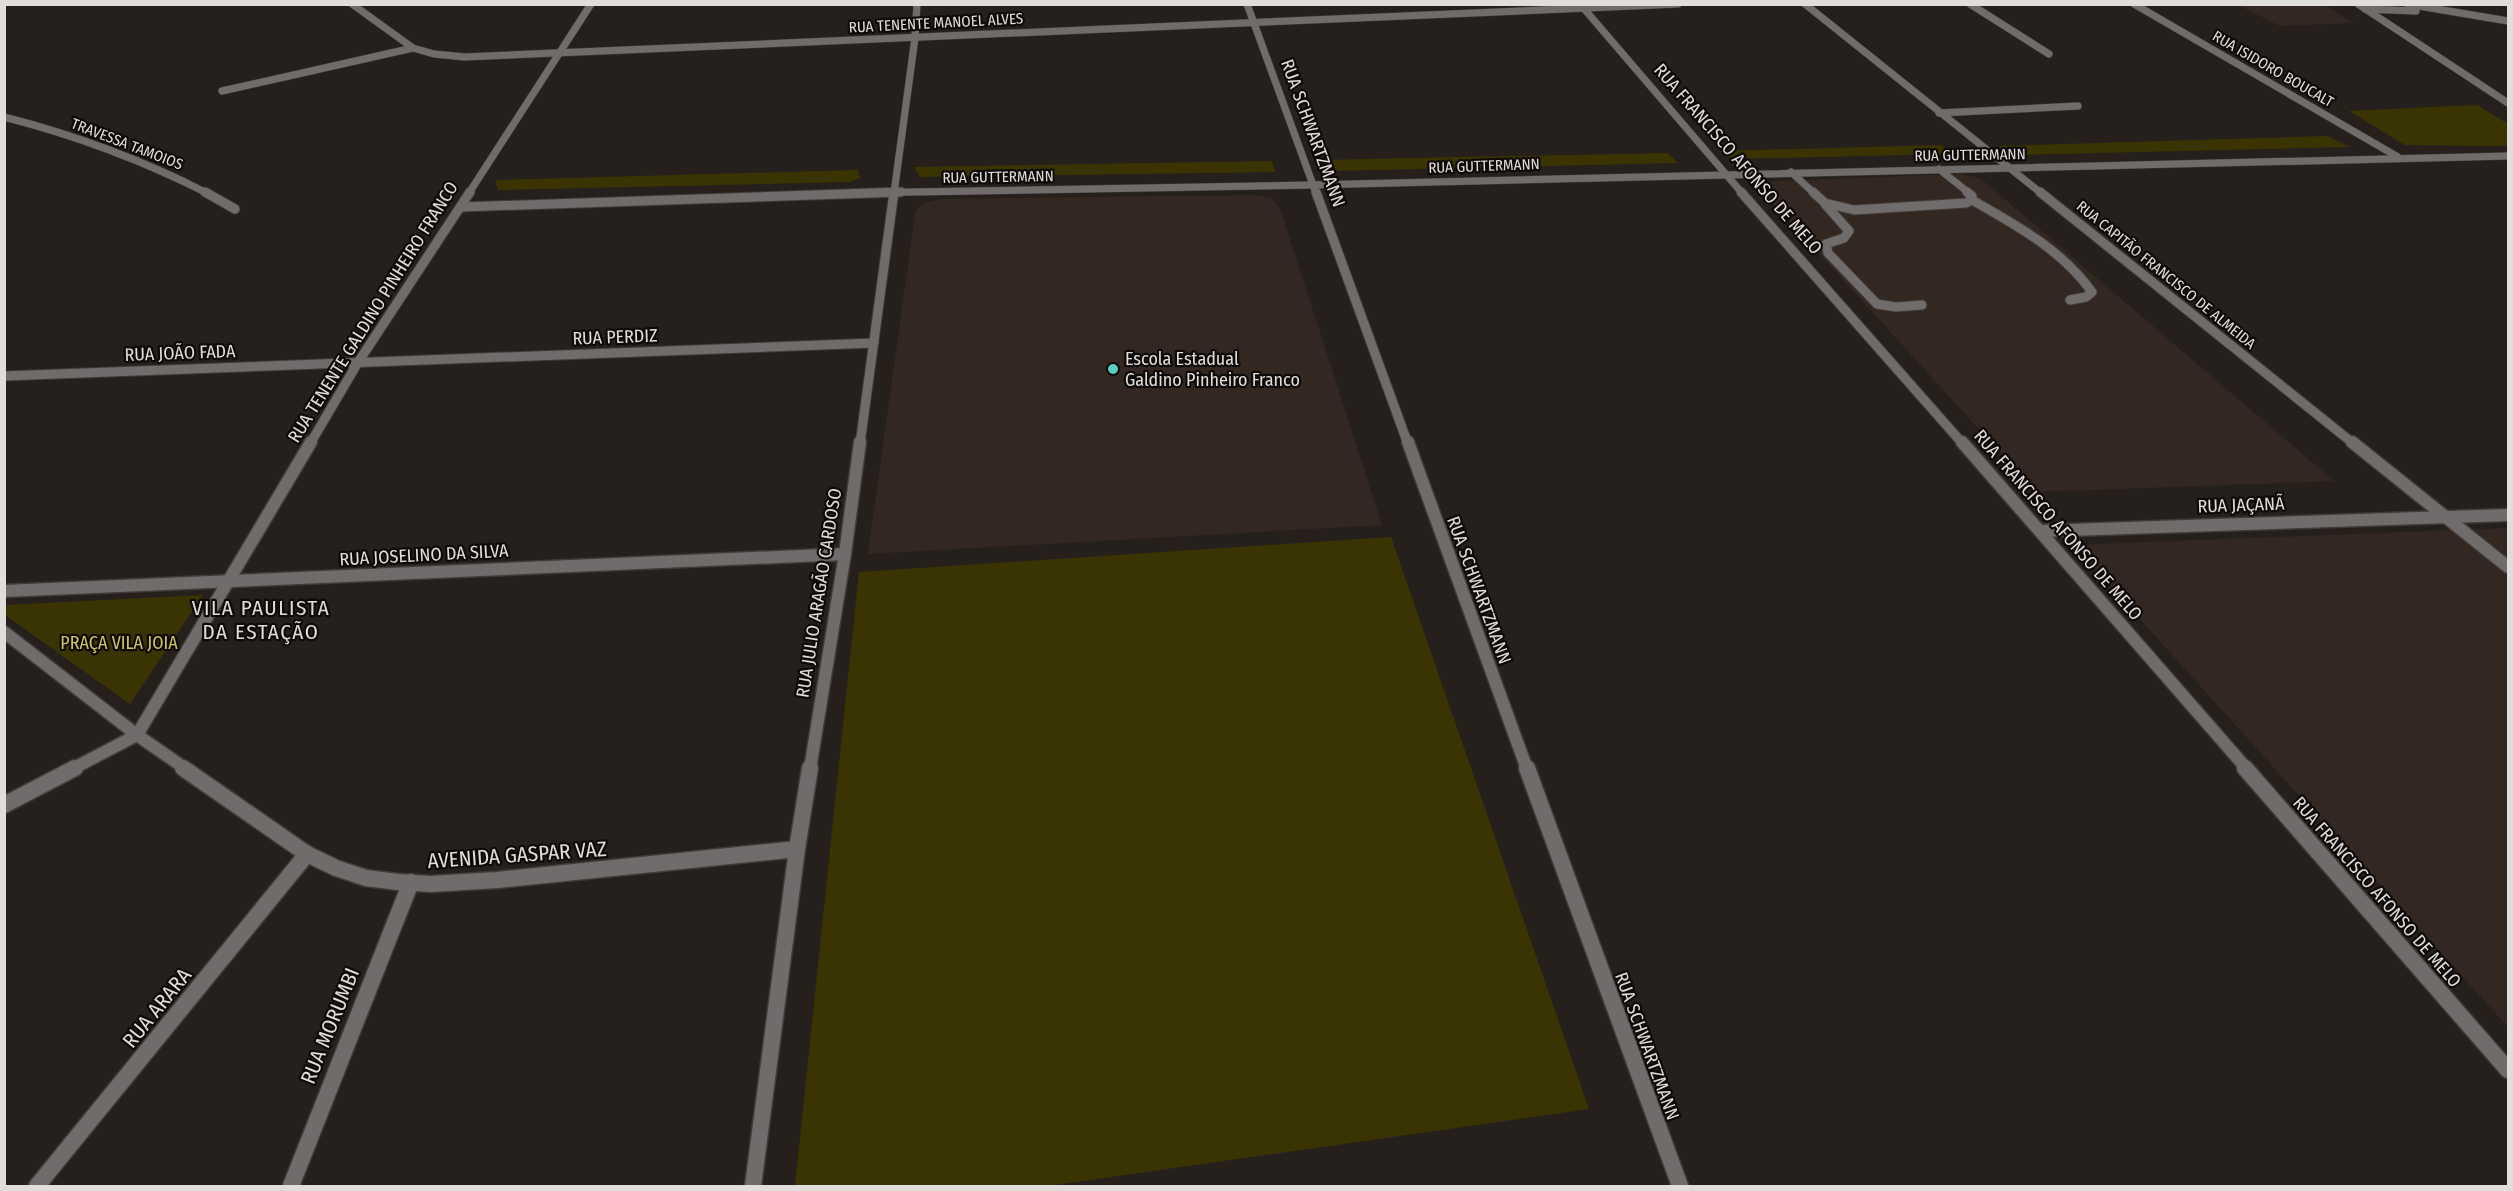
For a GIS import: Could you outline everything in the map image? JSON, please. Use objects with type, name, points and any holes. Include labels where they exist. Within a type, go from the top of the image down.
[{"type":"street","points":[[352,4],[413,48]]},
{"type":"street","name":"RUA TENENTE GALDINO PINHEIRO FRANCO","points":[[137,735],[357,364],[591,4]]},
{"type":"street","name":"RUA JULIO ARAGÃO CARDOSO","points":[[753,1186],[797,849],[844,554],[874,343],[915,38],[917,4]]},
{"type":"street","name":"RUA SCHWARTZMANN","points":[[1247,4],[1680,1186]]},
{"type":"street","name":"RUA TENENTE MANOEL ALVES","points":[[413,48],[447,56],[560,54],[1678,4]]},
{"type":"street","name":"RUA CAPITÃO FRANCISCO DE ALMEIDA","points":[[1805,4],[2508,567]]},
{"type":"street","points":[[1970,4],[2049,54]]},
{"type":"street","name":"RUA ISIDORO BOUCALT","points":[[2134,4],[2399,158]]},
{"type":"street","points":[[2407,4],[2508,21]]},
{"type":"street","name":"RUA FRANCISCO AFONSO DE MELO","points":[[1582,7],[1725,174],[2040,531],[2508,1070]]},
{"type":"street","points":[[2362,7],[2447,11]]},
{"type":"street","points":[[2362,7],[2508,103]]},
{"type":"street","points":[[222,91],[413,48]]},
{"type":"street","points":[[1939,113],[2078,106]]},
{"type":"street","name":"TRAVESSA TAMOIOS","points":[[4,117],[95,143],[145,162],[202,189],[235,209]]},
{"type":"street","name":"RUA GUTTERMANN","points":[[461,207],[894,192],[1312,185],[2508,156]]},
{"type":"street","points":[[1939,169],[1971,196],[1972,200],[2026,230],[2085,279],[2092,292],[2086,297],[2070,300]]},
{"type":"street","points":[[1791,172],[1825,203],[1849,231],[1844,238],[1826,244],[1828,253],[1872,300],[1889,308],[1922,305]]},
{"type":"street","points":[[1825,203],[1854,210],[1966,203],[1972,200]]},
{"type":"street","name":"RUA PERDIZ","points":[[357,364],[874,343]]},
{"type":"street","name":"RUA JOÃO FADA","points":[[4,376],[357,364]]},
{"type":"street","name":"RUA JAÇANÃ","points":[[2040,531],[2443,515],[2508,515]]},
{"type":"street","name":"RUA JOSELINO DA SILVA","points":[[4,591],[844,554]]},
{"type":"street","name":"AVENIDA GASPAR VAZ","points":[[4,632],[137,735],[307,854],[327,866],[370,878],[456,883],[595,872],[797,849]]},
{"type":"street","points":[[4,805],[137,735]]},
{"type":"street","name":"RUA ARARA","points":[[37,1186],[307,854]]},
{"type":"street","name":"RUA MORUMBI","points":[[291,1186],[411,882]]},
{"type":"shaded area","points":[[2238,5],[2326,5],[2353,23],[2280,26]]},
{"type":"shaded area","points":[[1959,174],[1980,178],[2334,481],[2036,492],[1754,182]]},
{"type":"shaded area","name":"Escola Estadual Galdino Pinheiro Franco","points":[[1256,195],[1272,198],[1280,208],[1382,525],[868,554],[915,214],[921,204],[940,199]]},
{"type":"shaded area","points":[[2508,528],[2508,1027],[2073,545]]},
{"type":"green space","points":[[2477,105],[2508,124],[2508,146],[2405,145],[2349,111]]},
{"type":"green space","points":[[2327,136],[2350,147],[2009,155],[1998,146]]},
{"type":"green space","points":[[1942,145],[1949,154],[1732,159],[1719,151]]},
{"type":"green space","points":[[1668,153],[1677,163],[1328,171],[1320,160]]},
{"type":"green space","points":[[1272,161],[1275,172],[920,177],[914,167]]},
{"type":"green space","points":[[858,170],[860,178],[850,182],[498,190],[495,180]]},
{"type":"green space","points":[[1391,537],[1589,1109],[1048,1186],[795,1186],[859,572]]},
{"type":"green space","name":"PRAÇA VILA JOIA","points":[[203,595],[130,704],[5,615],[5,605]]},
{"type":"place","name":"Escola Estadual Galdino Pinheiro Franco","points":[[1113,369]]},
{"type":"district","name":"VILA PAULISTA DA ESTAÇÃO","points":[[261,620]]}]
